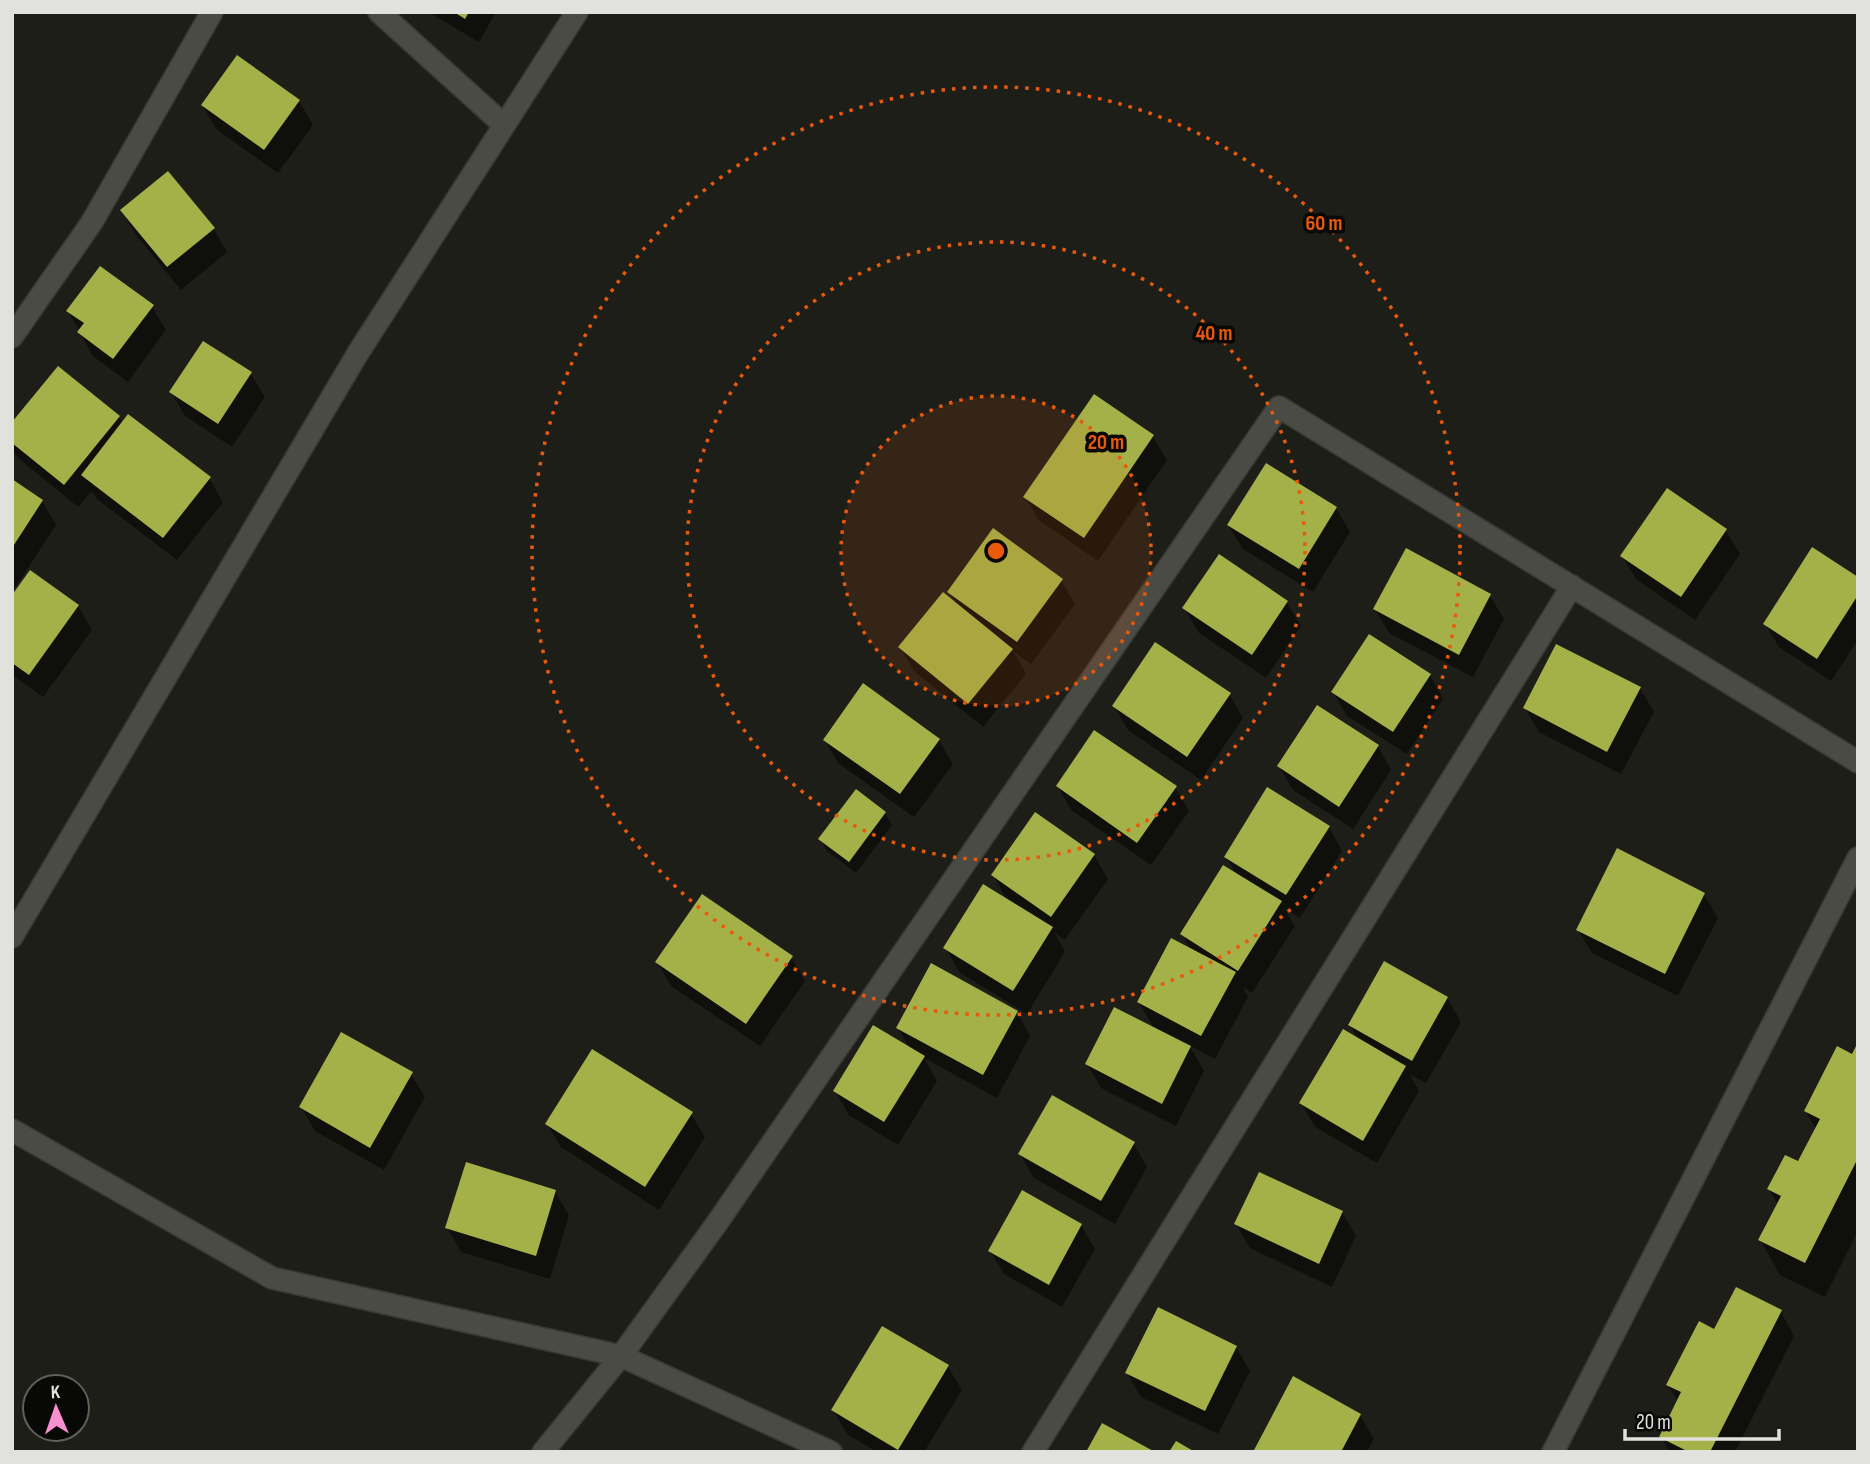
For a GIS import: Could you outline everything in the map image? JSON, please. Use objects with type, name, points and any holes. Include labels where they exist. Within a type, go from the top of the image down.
[{"type":"street","points":[[12,337],[92,222],[212,12]]},
{"type":"street","points":[[379,12],[504,125]]},
{"type":"street","points":[[12,937],[358,353],[577,12]]},
{"type":"street","points":[[543,1452],[621,1356],[717,1223],[1279,407],[1858,762]]},
{"type":"street","points":[[1034,1452],[1572,586]]},
{"type":"street","points":[[1553,1452],[1858,858]]},
{"type":"street","points":[[12,1130],[272,1278],[621,1356],[831,1452]]},
{"type":"building","points":[[454,12],[469,12],[465,19]]},
{"type":"building","points":[[237,55],[300,100],[264,150],[201,105]]},
{"type":"building","points":[[168,171],[215,228],[167,267],[120,210]]},
{"type":"building","points":[[100,266],[154,305],[113,359],[77,332],[84,323],[66,311]]},
{"type":"building","points":[[203,341],[252,372],[218,424],[169,392]]},
{"type":"building","points":[[58,366],[120,416],[64,485],[12,443],[12,422]]},
{"type":"building","points":[[1094,394],[1154,435],[1084,538],[1023,497]]},
{"type":"building","points":[[128,414],[211,477],[163,538],[81,475]]},
{"type":"building","points":[[1266,463],[1337,507],[1299,569],[1227,525]]},
{"type":"building","points":[[12,479],[43,500],[12,548]]},
{"type":"building","points":[[1667,488],[1727,529],[1681,597],[1620,556]]},
{"type":"building","points":[[993,528],[1063,579],[1017,642],[947,592]]},
{"type":"building","points":[[1812,547],[1858,577],[1858,595],[1817,659],[1763,624]]},
{"type":"building","points":[[1406,548],[1491,594],[1459,655],[1373,609]]},
{"type":"building","points":[[1219,554],[1288,601],[1252,655],[1182,608]]},
{"type":"building","points":[[30,570],[79,605],[29,675],[12,663],[12,595]]},
{"type":"building","points":[[943,592],[1013,649],[968,704],[898,647]]},
{"type":"building","points":[[1369,634],[1431,674],[1393,732],[1331,692]]},
{"type":"building","points":[[1155,642],[1231,693],[1187,757],[1112,706]]},
{"type":"building","points":[[1556,644],[1641,687],[1607,752],[1523,708]]},
{"type":"building","points":[[863,683],[940,739],[900,794],[823,740]]},
{"type":"building","points":[[1317,705],[1379,745],[1339,807],[1277,766]]},
{"type":"building","points":[[1094,730],[1177,786],[1137,843],[1056,786]]},
{"type":"building","points":[[1267,787],[1330,826],[1286,895],[1224,857]]},
{"type":"building","points":[[856,789],[886,812],[849,862],[818,839]]},
{"type":"building","points":[[1035,812],[1095,854],[1051,917],[991,875]]},
{"type":"building","points":[[1617,848],[1705,893],[1665,974],[1576,930]]},
{"type":"building","points":[[1223,865],[1282,901],[1238,971],[1180,934]]},
{"type":"building","points":[[983,884],[1053,927],[1013,991],[943,948]]},
{"type":"building","points":[[702,894],[793,956],[746,1024],[655,962]]},
{"type":"building","points":[[1171,938],[1236,972],[1201,1036],[1137,1002]]},
{"type":"building","points":[[1384,961],[1448,997],[1412,1061],[1348,1025]]},
{"type":"building","points":[[931,963],[1018,1011],[983,1075],[896,1028]]},
{"type":"building","points":[[1114,1007],[1191,1046],[1162,1104],[1085,1064]]},
{"type":"building","points":[[873,1025],[925,1056],[884,1122],[833,1091]]},
{"type":"building","points":[[1343,1029],[1406,1066],[1363,1141],[1299,1103]]},
{"type":"building","points":[[341,1032],[413,1072],[370,1148],[299,1107]]},
{"type":"building","points":[[1858,1042],[1858,1158],[1805,1263],[1758,1240],[1781,1196],[1767,1189],[1785,1155],[1798,1161],[1820,1119],[1804,1111],[1837,1046],[1852,1054]]},
{"type":"building","points":[[592,1049],[693,1112],[645,1187],[545,1124]]},
{"type":"building","points":[[1052,1095],[1135,1142],[1101,1201],[1018,1154]]},
{"type":"building","points":[[466,1162],[556,1190],[536,1256],[445,1228]]},
{"type":"building","points":[[1259,1172],[1343,1211],[1319,1264],[1234,1224]]},
{"type":"building","points":[[1022,1190],[1082,1224],[1049,1285],[988,1251]]},
{"type":"building","points":[[1736,1287],[1782,1310],[1710,1452],[1689,1452],[1659,1437],[1681,1392],[1666,1385],[1699,1321],[1714,1329]]},
{"type":"building","points":[[1158,1307],[1237,1346],[1205,1411],[1125,1373]]},
{"type":"building","points":[[882,1326],[949,1365],[898,1450],[831,1410]]},
{"type":"building","points":[[1293,1376],[1361,1414],[1341,1452],[1253,1452]]},
{"type":"building","points":[[1102,1423],[1155,1452],[1086,1452]]},
{"type":"building","points":[[1176,1441],[1195,1452],[1169,1452]]}]
